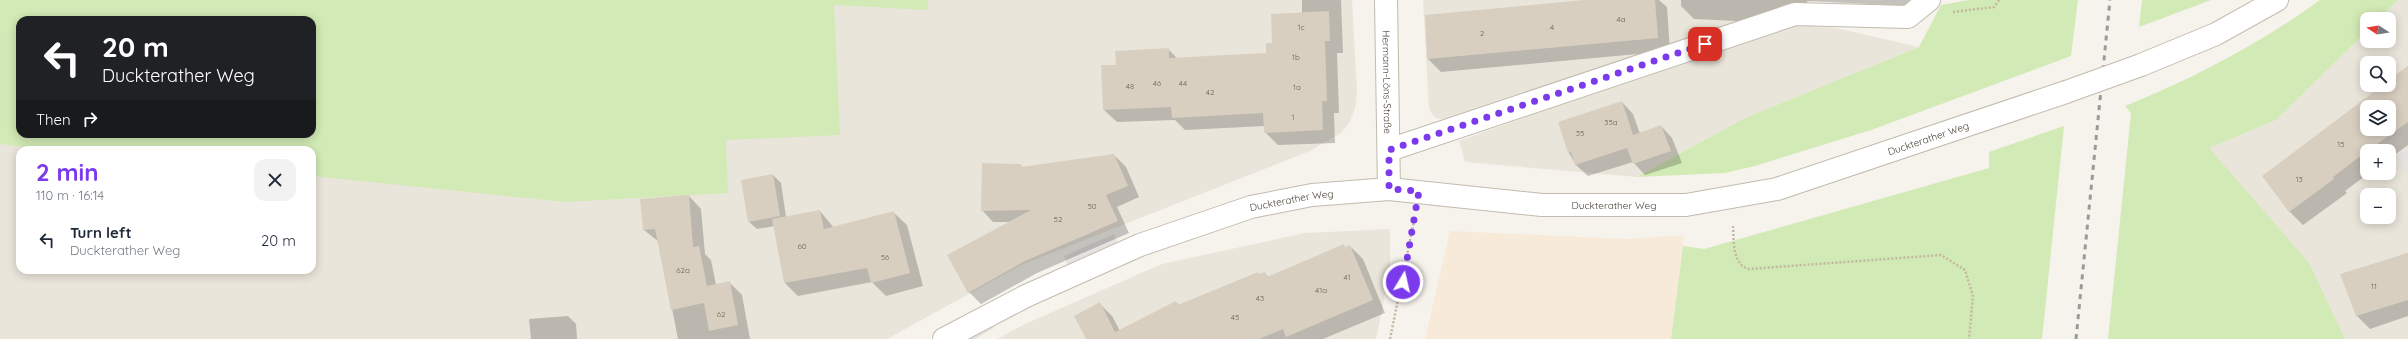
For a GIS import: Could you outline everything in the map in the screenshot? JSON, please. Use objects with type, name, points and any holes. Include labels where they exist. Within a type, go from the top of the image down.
[{"type":"street","name":"Hermann-Löns-Straße","points":[[1386,0],[1389,189]]},
{"type":"street","points":[[1389,150],[1795,14],[1908,17],[1929,0]]},
{"type":"street","name":"Duckterather Weg","points":[[944,339],[1026,296],[1140,245],[1251,207],[1312,195],[1389,189],[1419,191],[1542,206],[1686,205],[1777,190],[2141,65],[2216,34],[2276,0]]},
{"type":"path","points":[[1390,339],[1403,282],[1419,191]]},
{"type":"path","points":[[1730,198],[1736,258],[1743,268],[1941,255],[1965,270],[1967,276],[1973,296],[1968,339]]},
{"type":"shaded area","points":[[0,0],[1352,0],[1357,91],[1355,109],[1349,123],[1341,133],[1310,151],[1021,265],[887,339],[0,339]]},
{"type":"shaded area","points":[[1423,0],[1818,0],[1784,6],[1446,121],[1434,117],[1429,108]]},
{"type":"shaded area","points":[[2398,0],[2408,0],[2408,339],[2345,339],[2208,148],[2276,120],[2360,38],[2360,48],[2396,48],[2396,12],[2386,12]]},
{"type":"shaded area","points":[[1783,24],[1836,28],[1919,47],[1745,118],[1637,177],[1465,162],[1459,141]]},
{"type":"shaded area","points":[[2408,148],[2408,174],[2396,157]]},
{"type":"shaded area","points":[[1390,229],[1390,270],[1376,339],[997,339],[1025,324],[1162,264],[1305,233]]},
{"type":"shaded area","points":[[1450,231],[1626,239],[1684,235],[1671,339],[1425,339]]},
{"type":"shaded area","points":[[1114,234],[1118,244],[1068,266],[1064,256]]},
{"type":"shaded area","points":[[990,320],[994,328],[975,339],[956,339]]},
{"type":"green space","points":[[0,0],[928,0],[928,10],[834,5],[840,135],[726,140],[728,193],[565,202],[316,176],[316,146],[18,146],[0,144]]},
{"type":"green space","points":[[1969,0],[2078,0],[2071,56],[1871,130],[1755,166],[1725,173],[1637,177],[1745,118],[1919,47],[1941,5]]},
{"type":"green space","points":[[2142,0],[2211,0],[2139,27]]},
{"type":"green space","points":[[2320,0],[2398,0],[2386,12],[2360,12],[2360,38],[2276,120],[2209,148],[2309,263],[2345,339],[2108,339],[2131,113],[2125,106],[2176,84],[2226,59],[2297,16]]},
{"type":"green space","points":[[2064,126],[2042,339],[1671,339],[1683,246],[1704,249],[1989,168],[1989,152]]},
{"type":"building","points":[[1584,0],[1655,0],[1658,38],[1427,59],[1425,15]]},
{"type":"building","points":[[1329,11],[1330,41],[1325,41],[1327,101],[1322,101],[1323,130],[1264,133],[1263,113],[1172,118],[1171,107],[1103,110],[1101,65],[1116,65],[1115,51],[1169,48],[1169,58],[1266,53],[1266,43],[1272,43],[1271,14]]},
{"type":"building","points":[[2408,66],[2408,122],[2396,130],[2396,100],[2363,100],[2374,92],[2396,92],[2396,75]]},
{"type":"building","points":[[1622,101],[1633,135],[1661,125],[1671,151],[1633,164],[1627,148],[1575,165],[1571,152],[1568,153],[1558,122]]},
{"type":"building","points":[[2360,102],[2360,136],[2388,136],[2377,144],[2360,144],[2360,156],[2333,177],[2334,179],[2289,212],[2262,176]]},
{"type":"building","points":[[1114,154],[1128,186],[1106,195],[1118,221],[1025,261],[968,293],[947,255],[1031,210],[981,211],[982,163],[1021,164],[1021,167]]},
{"type":"building","points":[[773,174],[780,216],[748,222],[741,180]]},
{"type":"building","points":[[689,195],[693,247],[699,246],[707,286],[730,281],[738,325],[709,331],[704,303],[671,310],[655,229],[643,230],[640,199]]},
{"type":"building","points":[[820,210],[824,229],[894,211],[910,273],[871,283],[867,268],[784,283],[772,219]]},
{"type":"building","points":[[1344,244],[1345,247],[1350,245],[1373,300],[1286,337],[1283,329],[1259,339],[1086,339],[1074,316],[1100,302],[1115,332],[1176,301],[1178,305],[1258,272],[1259,274],[1265,272],[1267,277]]},
{"type":"building","points":[[2408,253],[2408,300],[2356,316],[2340,274]]},
{"type":"railway","points":[[2076,339],[2110,0]]},
{"type":"route","points":[[1403,282],[1419,191],[1389,189],[1389,150],[1705,44]]}]
